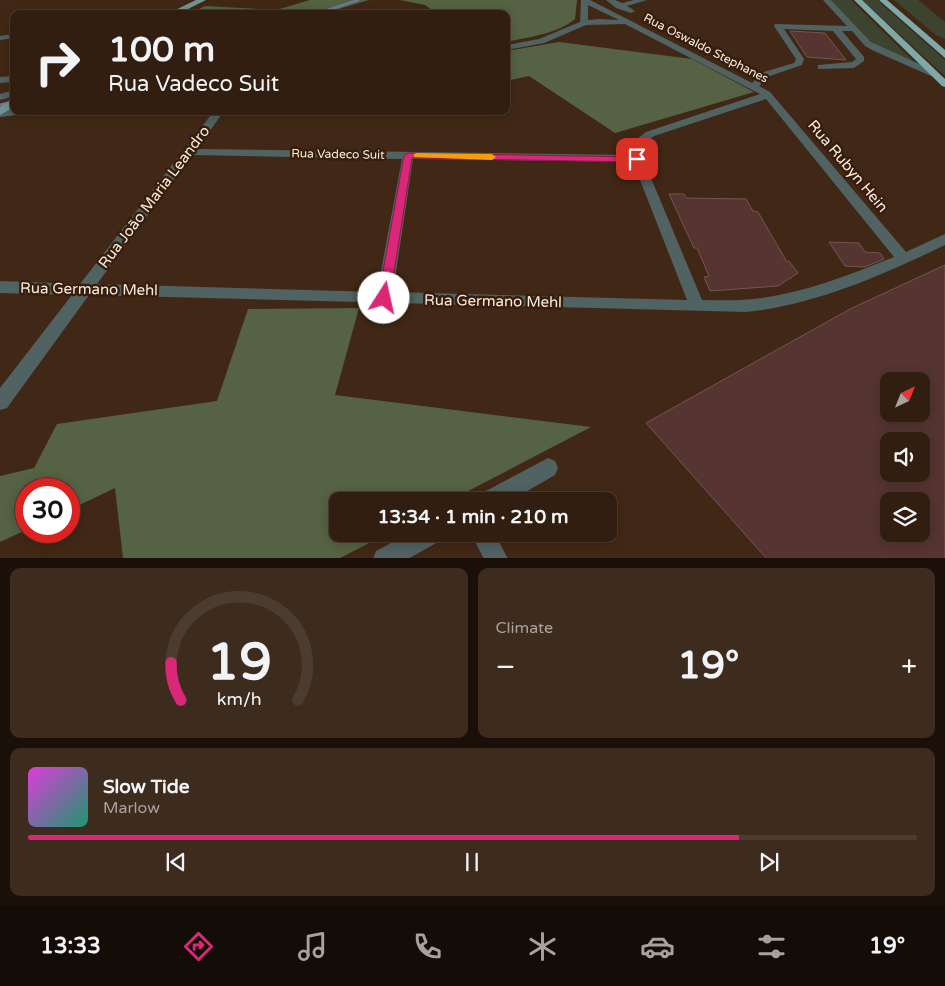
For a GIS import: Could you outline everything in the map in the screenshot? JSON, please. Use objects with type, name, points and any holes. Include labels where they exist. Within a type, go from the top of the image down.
[{"type":"highway","points":[[858,0],[945,84]]},
{"type":"highway","points":[[883,0],[945,54]]},
{"type":"main road","points":[[180,10],[202,0]]},
{"type":"main road","points":[[0,113],[10,103]]},
{"type":"street","points":[[584,23],[585,0]]},
{"type":"street","name":"Rua Oswaldo Stephanes","points":[[585,0],[768,94]]},
{"type":"street","points":[[610,0],[631,11]]},
{"type":"street","points":[[620,6],[643,0]]},
{"type":"street","points":[[827,0],[868,44],[934,74]]},
{"type":"street","name":"Rua Oswaldo Stephanes","points":[[510,47],[541,41],[584,23],[617,21],[633,25]]},
{"type":"street","points":[[754,87],[758,79],[766,73],[798,65],[800,60],[778,26],[854,29]]},
{"type":"street","points":[[821,67],[854,65],[861,59],[835,28]]},
{"type":"street","points":[[697,306],[637,159],[636,144],[650,134],[759,99],[768,94]]},
{"type":"street","name":"Rua Rubyn Hein","points":[[768,94],[904,259]]},
{"type":"street","name":"Rua João Maria Leandro","points":[[0,402],[216,115]]},
{"type":"street","name":"Rua Vadeco Suit","points":[[188,152],[637,159]]},
{"type":"street","points":[[384,298],[408,156]]},
{"type":"street","name":"Rua Germano Mehl","points":[[0,287],[697,306],[760,305],[804,296],[904,259],[945,239]]},
{"type":"street","points":[[506,492],[548,468]]},
{"type":"street","points":[[384,558],[415,542]]},
{"type":"street","points":[[487,542],[497,558]]},
{"type":"green space","points":[[310,0],[369,0],[335,10],[276,10]]},
{"type":"green space","points":[[400,0],[577,0],[575,19],[568,24],[542,34],[510,41],[510,10],[432,10],[425,5]]},
{"type":"green space","points":[[831,0],[851,0],[913,61],[877,48]]},
{"type":"green space","points":[[862,0],[877,0],[945,60],[945,76]]},
{"type":"green space","points":[[894,0],[918,0],[945,22],[945,39],[936,35]]},
{"type":"green space","points":[[205,6],[276,10],[196,10]]},
{"type":"green space","points":[[559,42],[692,59],[754,92],[615,133],[529,76],[510,80],[510,50]]},
{"type":"green space","points":[[359,308],[335,395],[591,427],[466,492],[329,492],[329,542],[371,542],[340,558],[123,558],[115,488],[80,505],[80,478],[15,478],[15,535],[0,542],[0,476],[34,468],[57,424],[217,401],[248,309]]},
{"type":"building","points":[[790,31],[825,33],[846,60],[807,57]]},
{"type":"building","points":[[669,194],[684,194],[686,198],[746,199],[753,211],[758,212],[787,262],[789,261],[798,273],[778,286],[710,291],[704,277],[709,276]]},
{"type":"building","points":[[829,242],[859,243],[865,252],[880,253],[884,259],[865,267],[845,266]]},
{"type":"building","points":[[945,265],[945,558],[766,558],[646,423],[850,309]]},
{"type":"waterway","points":[[328,10],[358,0]]},
{"type":"waterway","points":[[0,105],[10,102]]},
{"type":"slow traffic","points":[[417,156],[492,157]]},
{"type":"route","points":[[384,298],[408,156],[637,159]]}]
